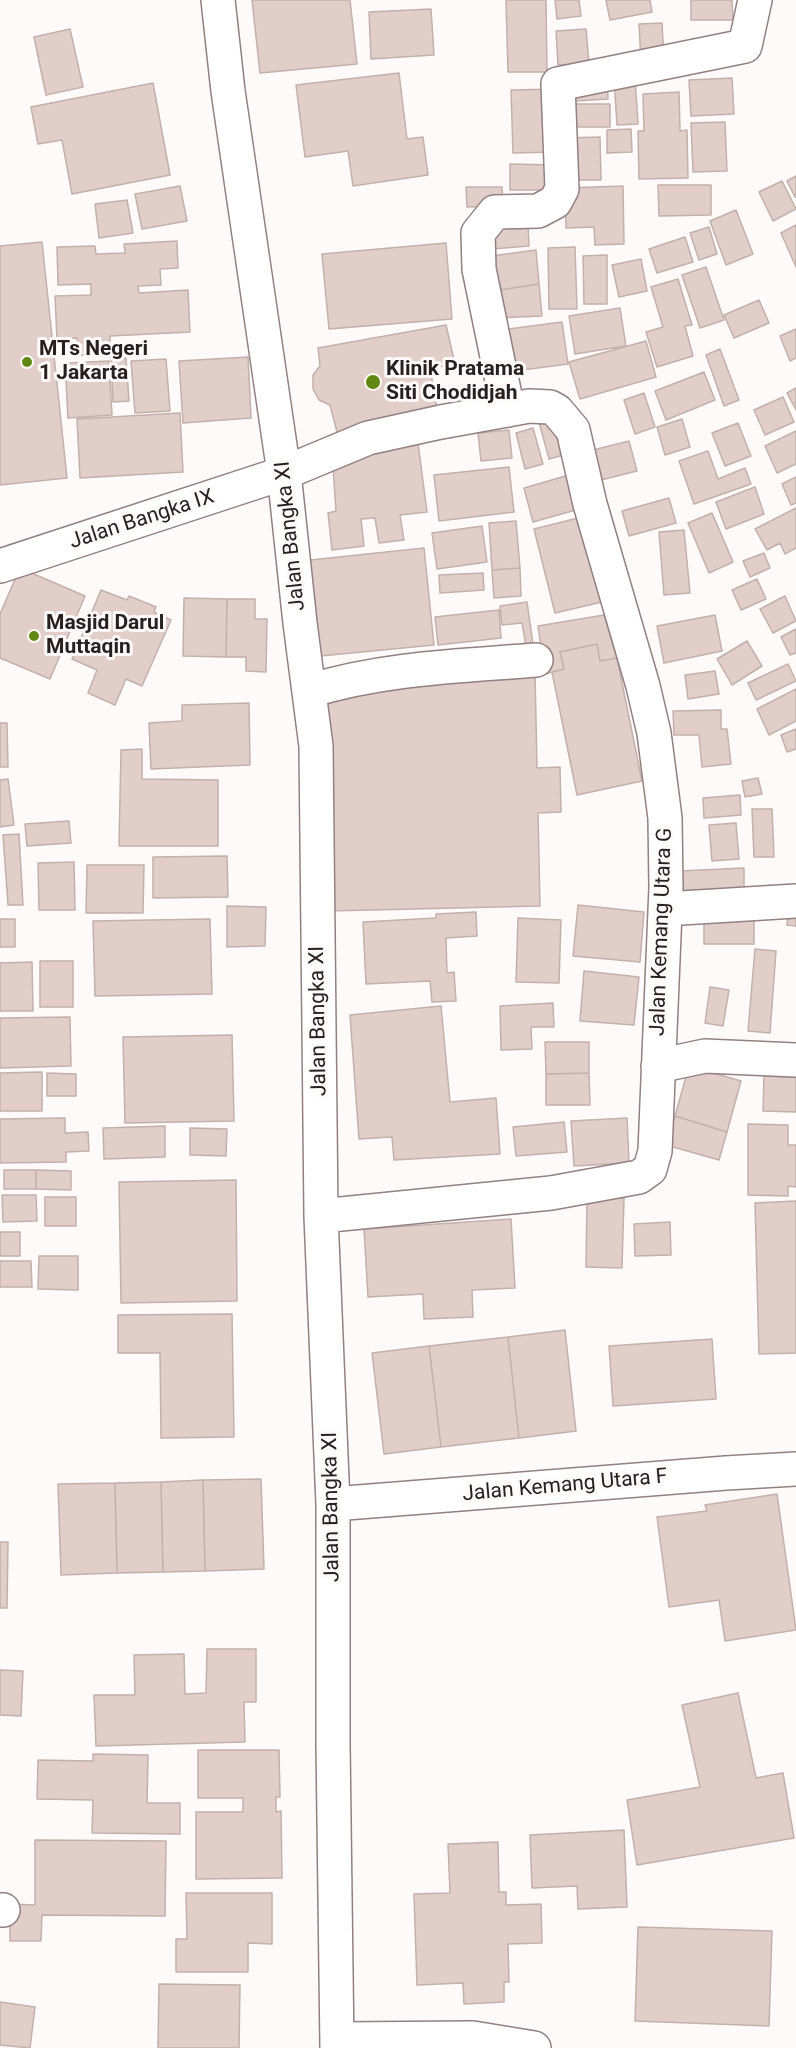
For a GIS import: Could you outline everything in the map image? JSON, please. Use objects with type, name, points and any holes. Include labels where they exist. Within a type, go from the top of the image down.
[{"type":"street","name":"Jalan Bangka XI","points":[[218,0],[228,91],[284,474],[316,746],[321,1216],[333,1504],[337,2043]]},
{"type":"street","points":[[508,410],[479,270],[478,233],[495,212],[538,211],[555,202],[562,189],[558,84],[745,46],[755,0]]},
{"type":"street","name":"Jalan Kemang Utara G","points":[[284,474],[368,438],[529,406],[550,407],[557,411],[573,430],[590,504],[643,686],[654,733],[665,818],[665,909],[655,1151],[650,1169],[639,1178],[551,1193],[321,1216]]},
{"type":"street","name":"Jalan Bangka IX","points":[[0,566],[284,474]]},
{"type":"street","points":[[309,691],[342,681],[402,671],[536,660]]},
{"type":"street","points":[[665,909],[796,901]]},
{"type":"street","points":[[657,1066],[705,1056],[796,1060]]},
{"type":"street","name":"Jalan Kemang Utara F","points":[[333,1504],[796,1469]]},
{"type":"street","points":[[337,2043],[473,2038],[534,2048]]},
{"type":"building","points":[[252,0],[350,0],[357,64],[260,73]]},
{"type":"building","points":[[506,0],[546,0],[547,72],[508,72]]},
{"type":"building","points":[[555,0],[579,0],[581,16],[557,19]]},
{"type":"building","points":[[606,0],[650,0],[652,12],[610,20]]},
{"type":"building","points":[[691,0],[732,0],[733,20],[691,20]]},
{"type":"building","points":[[431,9],[434,55],[371,59],[369,12]]},
{"type":"building","points":[[662,23],[664,60],[641,61],[639,24]]},
{"type":"building","points":[[70,29],[83,87],[46,95],[34,37]]},
{"type":"building","points":[[586,29],[589,63],[558,65],[556,31]]},
{"type":"building","points":[[399,73],[407,139],[423,137],[428,175],[353,186],[348,151],[305,157],[296,85]]},
{"type":"building","points":[[635,78],[638,124],[617,125],[614,79]]},
{"type":"building","points":[[732,78],[734,114],[691,116],[689,80]]},
{"type":"building","points":[[607,79],[608,99],[575,101],[576,81]]},
{"type":"building","points":[[153,83],[170,175],[72,194],[62,140],[38,144],[31,107]]},
{"type":"building","points":[[555,89],[557,152],[513,153],[511,90]]},
{"type":"building","points":[[679,92],[680,131],[687,130],[688,178],[639,179],[638,131],[644,131],[643,94]]},
{"type":"building","points":[[572,104],[610,104],[610,127],[572,127]]},
{"type":"building","points":[[725,122],[727,171],[693,172],[691,123]]},
{"type":"building","points":[[631,129],[632,152],[607,153],[607,130]]},
{"type":"building","points":[[600,137],[601,180],[566,180],[566,138]]},
{"type":"building","points":[[510,164],[554,165],[554,190],[510,190]]},
{"type":"building","points":[[796,176],[796,197],[795,197],[787,181]]},
{"type":"building","points":[[782,181],[796,209],[773,221],[759,192]]},
{"type":"building","points":[[658,185],[711,185],[711,215],[659,216]]},
{"type":"building","points":[[180,186],[187,221],[142,229],[135,194]]},
{"type":"building","points":[[623,186],[624,244],[595,245],[594,227],[566,228],[565,188]]},
{"type":"building","points":[[466,187],[502,187],[503,206],[467,207]]},
{"type":"building","points":[[127,200],[133,233],[99,238],[95,204]]},
{"type":"building","points":[[736,210],[753,254],[726,265],[710,221]]},
{"type":"building","points":[[528,223],[529,246],[492,249],[490,225]]},
{"type":"building","points":[[796,225],[796,267],[781,233]]},
{"type":"building","points":[[709,227],[717,254],[699,260],[690,233]]},
{"type":"building","points":[[685,237],[693,262],[657,273],[649,249]]},
{"type":"building","points":[[177,241],[178,268],[160,269],[161,285],[138,286],[139,293],[188,290],[190,332],[110,336],[110,355],[78,355],[77,338],[57,339],[55,296],[91,295],[91,284],[58,285],[57,247],[95,246],[96,254],[125,253],[124,244]]},
{"type":"building","name":"MTs Negeri 1 Jakarta","points":[[42,242],[67,478],[0,485],[0,246]]},
{"type":"building","points":[[446,243],[452,319],[329,329],[322,254]]},
{"type":"building","points":[[575,247],[577,309],[549,309],[548,248]]},
{"type":"building","points":[[536,250],[539,284],[487,292],[484,257]]},
{"type":"building","points":[[607,255],[607,304],[584,304],[583,256]]},
{"type":"building","points":[[641,259],[647,291],[619,297],[612,265]]},
{"type":"building","points":[[706,267],[724,320],[700,328],[682,275]]},
{"type":"building","points":[[678,279],[692,325],[685,326],[693,356],[657,367],[646,332],[663,327],[651,287]]},
{"type":"building","points":[[539,284],[542,316],[495,318],[487,292]]},
{"type":"building","points":[[759,300],[769,323],[734,338],[724,315]]},
{"type":"building","points":[[620,308],[626,346],[575,354],[569,316]]},
{"type":"building","points":[[562,322],[568,364],[507,372],[501,330]]},
{"type":"building","name":"Klinik Pratama Siti Chodidjah","points":[[446,325],[455,364],[430,368],[438,414],[337,432],[330,405],[319,400],[313,389],[313,375],[320,366],[318,348]]},
{"type":"building","points":[[796,329],[796,358],[790,361],[780,336]]},
{"type":"building","points":[[646,341],[656,377],[580,399],[569,362]]},
{"type":"building","points":[[720,349],[739,400],[724,406],[706,355]]},
{"type":"building","points":[[248,357],[251,418],[183,423],[179,361]]},
{"type":"building","points":[[126,358],[129,401],[113,402],[111,359]]},
{"type":"building","points":[[166,359],[170,411],[135,413],[131,361]]},
{"type":"building","points":[[109,361],[112,415],[68,418],[65,363]]},
{"type":"building","points":[[704,372],[715,400],[666,420],[655,391]]},
{"type":"building","points":[[796,388],[796,410],[787,393]]},
{"type":"building","points":[[644,393],[655,427],[635,434],[624,400]]},
{"type":"building","points":[[783,397],[794,422],[765,435],[754,410]]},
{"type":"building","points":[[180,413],[183,472],[80,478],[77,419]]},
{"type":"building","points":[[557,417],[567,454],[549,459],[539,422]]},
{"type":"building","points":[[682,419],[690,447],[665,455],[657,427]]},
{"type":"building","points":[[738,423],[751,456],[725,466],[712,433]]},
{"type":"building","points":[[533,428],[543,464],[525,469],[516,433]]},
{"type":"building","points":[[509,430],[512,458],[481,461],[478,433]]},
{"type":"building","points":[[796,431],[796,464],[777,473],[765,446]]},
{"type":"building","points":[[417,435],[427,512],[400,515],[404,540],[379,543],[375,518],[361,519],[364,546],[332,550],[328,513],[336,511],[332,452]]},
{"type":"building","points":[[629,441],[637,471],[601,480],[593,450]]},
{"type":"building","points":[[708,451],[718,479],[745,468],[751,484],[694,504],[679,461]]},
{"type":"building","points":[[509,467],[514,512],[439,521],[434,475]]},
{"type":"building","points":[[569,475],[579,509],[533,522],[524,488]]},
{"type":"building","points":[[796,477],[796,503],[791,505],[782,484]]},
{"type":"building","points":[[755,487],[764,514],[726,529],[716,502]]},
{"type":"building","points":[[669,498],[676,523],[629,536],[622,511]]},
{"type":"building","points":[[796,508],[796,548],[785,554],[780,543],[767,550],[755,529]]},
{"type":"building","points":[[712,513],[733,562],[709,573],[688,523]]},
{"type":"building","points":[[582,517],[602,602],[555,613],[534,529]]},
{"type":"building","points":[[516,521],[520,568],[492,570],[489,523]]},
{"type":"building","points":[[482,526],[487,562],[437,569],[432,533]]},
{"type":"building","points":[[684,530],[690,593],[664,595],[659,532]]},
{"type":"building","points":[[424,548],[434,645],[310,657],[301,561]]},
{"type":"building","points":[[764,553],[770,568],[750,577],[743,561]]},
{"type":"building","name":"Masjid Darul Muttaqin","points":[[20,568],[85,596],[50,679],[0,658],[0,614]]},
{"type":"building","points":[[520,568],[521,596],[494,598],[492,570]]},
{"type":"building","points":[[483,573],[484,590],[440,593],[439,575]]},
{"type":"building","points":[[757,579],[766,599],[741,610],[732,590]]},
{"type":"building","points":[[101,590],[127,600],[129,596],[156,607],[154,612],[171,620],[142,686],[126,679],[115,705],[88,693],[97,670],[72,659]]},
{"type":"building","points":[[785,596],[796,621],[773,633],[760,609]]},
{"type":"building","points":[[184,598],[227,599],[226,657],[183,656]]},
{"type":"building","points":[[227,599],[255,599],[255,619],[267,619],[266,672],[246,671],[246,657],[226,657]]},
{"type":"building","points":[[527,602],[533,644],[526,646],[522,623],[502,625],[500,606]]},
{"type":"building","points":[[499,610],[501,638],[438,645],[435,617]]},
{"type":"building","points":[[604,615],[617,658],[600,661],[597,644],[560,652],[564,669],[545,674],[538,626]]},
{"type":"building","points":[[715,615],[722,651],[664,663],[657,626]]},
{"type":"building","points":[[796,629],[796,653],[790,655],[781,637]]},
{"type":"building","points":[[747,641],[762,666],[732,685],[717,659]]},
{"type":"building","points":[[597,644],[600,661],[617,658],[642,781],[577,795],[552,672],[564,669],[560,652]]},
{"type":"building","points":[[788,664],[796,681],[756,700],[748,683]]},
{"type":"building","points":[[715,671],[719,694],[688,699],[685,675]]},
{"type":"building","points":[[535,673],[537,768],[560,767],[561,812],[538,813],[540,906],[329,911],[328,686]]},
{"type":"building","points":[[796,689],[796,721],[769,735],[757,709]]},
{"type":"building","points":[[249,703],[250,765],[151,769],[149,723],[182,721],[182,705]]},
{"type":"building","points":[[721,710],[721,729],[727,729],[731,764],[702,767],[699,735],[674,735],[673,711]]},
{"type":"building","points":[[0,723],[7,723],[8,767],[0,767]]},
{"type":"building","points":[[796,729],[796,749],[787,752],[781,735]]},
{"type":"building","points":[[142,749],[142,779],[218,780],[218,846],[119,846],[121,750]]},
{"type":"building","points":[[758,778],[762,794],[745,797],[742,781]]},
{"type":"building","points":[[8,779],[14,825],[0,827],[0,780]]},
{"type":"building","points":[[740,795],[741,815],[704,818],[703,798]]},
{"type":"building","points":[[752,809],[772,809],[774,857],[754,857]]},
{"type":"building","points":[[69,821],[71,843],[27,846],[25,824]]},
{"type":"building","points":[[736,823],[739,859],[712,861],[709,825]]},
{"type":"building","points":[[19,834],[23,905],[8,905],[3,835]]},
{"type":"building","points":[[227,856],[228,897],[153,898],[153,857]]},
{"type":"building","points":[[74,862],[75,910],[39,910],[38,863]]},
{"type":"building","points":[[87,865],[144,865],[143,913],[86,913]]},
{"type":"building","points":[[744,868],[744,897],[680,899],[679,871]]},
{"type":"building","points":[[789,903],[796,903],[796,926],[787,925]]},
{"type":"building","points":[[578,905],[644,912],[640,962],[573,956]]},
{"type":"building","points":[[227,906],[266,907],[265,946],[227,947]]},
{"type":"building","points":[[704,909],[754,909],[754,944],[704,944]]},
{"type":"building","points":[[476,912],[477,936],[446,938],[447,973],[454,972],[456,1001],[432,1002],[430,981],[366,984],[363,922],[436,918],[436,914]]},
{"type":"building","points":[[518,918],[561,920],[559,983],[516,982]]},
{"type":"building","points":[[0,919],[15,919],[15,947],[0,947]]},
{"type":"building","points":[[210,919],[212,994],[95,996],[93,921]]},
{"type":"building","points":[[755,949],[776,951],[770,1033],[748,1031]]},
{"type":"building","points":[[40,961],[73,961],[73,1007],[40,1007]]},
{"type":"building","points":[[32,962],[33,1011],[0,1011],[0,963]]},
{"type":"building","points":[[584,971],[639,977],[634,1025],[580,1021]]},
{"type":"building","points":[[710,987],[729,990],[723,1026],[705,1023]]},
{"type":"building","points":[[553,1003],[554,1027],[531,1027],[532,1049],[501,1050],[500,1006]]},
{"type":"building","points":[[441,1006],[450,1102],[496,1098],[500,1154],[394,1160],[392,1137],[359,1139],[350,1015]]},
{"type":"building","points":[[70,1017],[71,1066],[0,1068],[0,1018]]},
{"type":"building","points":[[232,1035],[234,1121],[125,1123],[123,1037]]},
{"type":"building","points":[[545,1042],[589,1042],[589,1073],[546,1074]]},
{"type":"building","points":[[689,1066],[741,1081],[727,1132],[675,1116]]},
{"type":"building","points":[[42,1072],[42,1111],[0,1111],[0,1073]]},
{"type":"building","points":[[47,1073],[76,1074],[76,1096],[47,1096]]},
{"type":"building","points":[[589,1073],[590,1105],[546,1105],[546,1074]]},
{"type":"building","points":[[764,1076],[796,1077],[796,1112],[763,1111]]},
{"type":"building","points":[[675,1116],[727,1132],[719,1160],[666,1145]]},
{"type":"building","points":[[65,1118],[65,1133],[88,1132],[89,1151],[66,1152],[66,1162],[0,1163],[0,1119]]},
{"type":"building","points":[[627,1118],[629,1163],[574,1166],[571,1121]]},
{"type":"building","points":[[564,1122],[567,1152],[516,1156],[513,1127]]},
{"type":"building","points":[[748,1124],[788,1125],[788,1145],[796,1145],[796,1187],[788,1186],[788,1196],[748,1195]]},
{"type":"building","points":[[165,1126],[165,1157],[104,1159],[103,1128]]},
{"type":"building","points":[[190,1128],[227,1129],[226,1156],[190,1155]]},
{"type":"building","points":[[4,1170],[36,1170],[36,1189],[4,1189]]},
{"type":"building","points":[[36,1170],[71,1171],[71,1190],[36,1189]]},
{"type":"building","points":[[236,1180],[237,1301],[121,1303],[119,1182]]},
{"type":"building","points":[[2,1195],[36,1195],[37,1221],[3,1222]]},
{"type":"building","points":[[45,1197],[76,1197],[76,1226],[45,1226]]},
{"type":"building","points":[[587,1197],[624,1198],[622,1268],[586,1267]]},
{"type":"building","points":[[796,1201],[796,1353],[759,1354],[755,1203]]},
{"type":"building","points":[[511,1219],[515,1288],[472,1290],[473,1317],[424,1319],[423,1294],[368,1297],[364,1229]]},
{"type":"building","points":[[670,1222],[671,1255],[635,1256],[634,1224]]},
{"type":"building","points":[[0,1232],[20,1232],[20,1256],[0,1256]]},
{"type":"building","points":[[39,1256],[78,1256],[78,1290],[38,1289]]},
{"type":"building","points":[[0,1261],[31,1261],[32,1287],[0,1287]]},
{"type":"building","points":[[232,1314],[234,1437],[161,1438],[160,1353],[118,1353],[118,1315]]},
{"type":"building","points":[[565,1330],[576,1431],[519,1438],[508,1337]]},
{"type":"building","points":[[508,1337],[519,1438],[441,1447],[429,1346]]},
{"type":"building","points":[[712,1339],[716,1399],[613,1406],[609,1346]]},
{"type":"building","points":[[429,1346],[441,1447],[384,1454],[372,1353]]},
{"type":"building","points":[[261,1479],[264,1569],[205,1571],[203,1480]]},
{"type":"building","points":[[203,1480],[205,1571],[163,1572],[161,1482]]},
{"type":"building","points":[[161,1482],[163,1572],[117,1573],[115,1483]]},
{"type":"building","points":[[115,1483],[117,1573],[61,1575],[58,1484]]},
{"type":"building","points":[[777,1494],[796,1630],[725,1641],[719,1600],[669,1607],[657,1517],[707,1511],[705,1505]]},
{"type":"building","points":[[0,1542],[8,1542],[7,1608],[0,1608]]},
{"type":"building","points":[[207,1649],[256,1649],[256,1702],[244,1702],[245,1742],[96,1746],[94,1695],[135,1695],[134,1655],[184,1654],[185,1694],[206,1693]]},
{"type":"building","points":[[0,1670],[23,1671],[21,1716],[0,1715]]},
{"type":"building","points":[[738,1693],[756,1778],[783,1773],[794,1838],[637,1865],[627,1800],[700,1787],[682,1705]]},
{"type":"building","points":[[198,1750],[279,1750],[280,1797],[276,1797],[276,1812],[281,1811],[282,1878],[196,1879],[196,1812],[243,1812],[243,1798],[198,1798]]},
{"type":"building","points":[[93,1754],[148,1755],[147,1803],[180,1803],[180,1834],[92,1833],[93,1800],[37,1799],[38,1760],[93,1761]]},
{"type":"building","points":[[624,1830],[627,1907],[578,1909],[577,1886],[532,1888],[530,1835]]},
{"type":"building","points":[[35,1840],[166,1841],[165,1916],[42,1915],[41,1941],[10,1941],[10,1904],[35,1905]]},
{"type":"building","points":[[498,1842],[499,1892],[506,1892],[506,1905],[541,1904],[542,1943],[508,1944],[509,1982],[504,1982],[504,2002],[464,2004],[463,1983],[417,1985],[414,1894],[450,1893],[448,1844]]},
{"type":"building","points":[[186,1893],[272,1893],[272,1944],[248,1943],[248,1972],[176,1972],[176,1939],[187,1939]]},
{"type":"building","points":[[638,1927],[772,1931],[769,2026],[635,2021]]},
{"type":"building","points":[[159,1984],[240,1985],[239,2048],[158,2048]]},
{"type":"building","points":[[0,2002],[35,2007],[30,2048],[0,2045]]},
{"type":"place","name":"MTs Negeri 1 Jakarta","points":[[27,362]]},
{"type":"place","name":"Klinik Pratama Siti Chodidjah","points":[[373,382]]},
{"type":"place","name":"Masjid Darul Muttaqin","points":[[34,636]]}]
